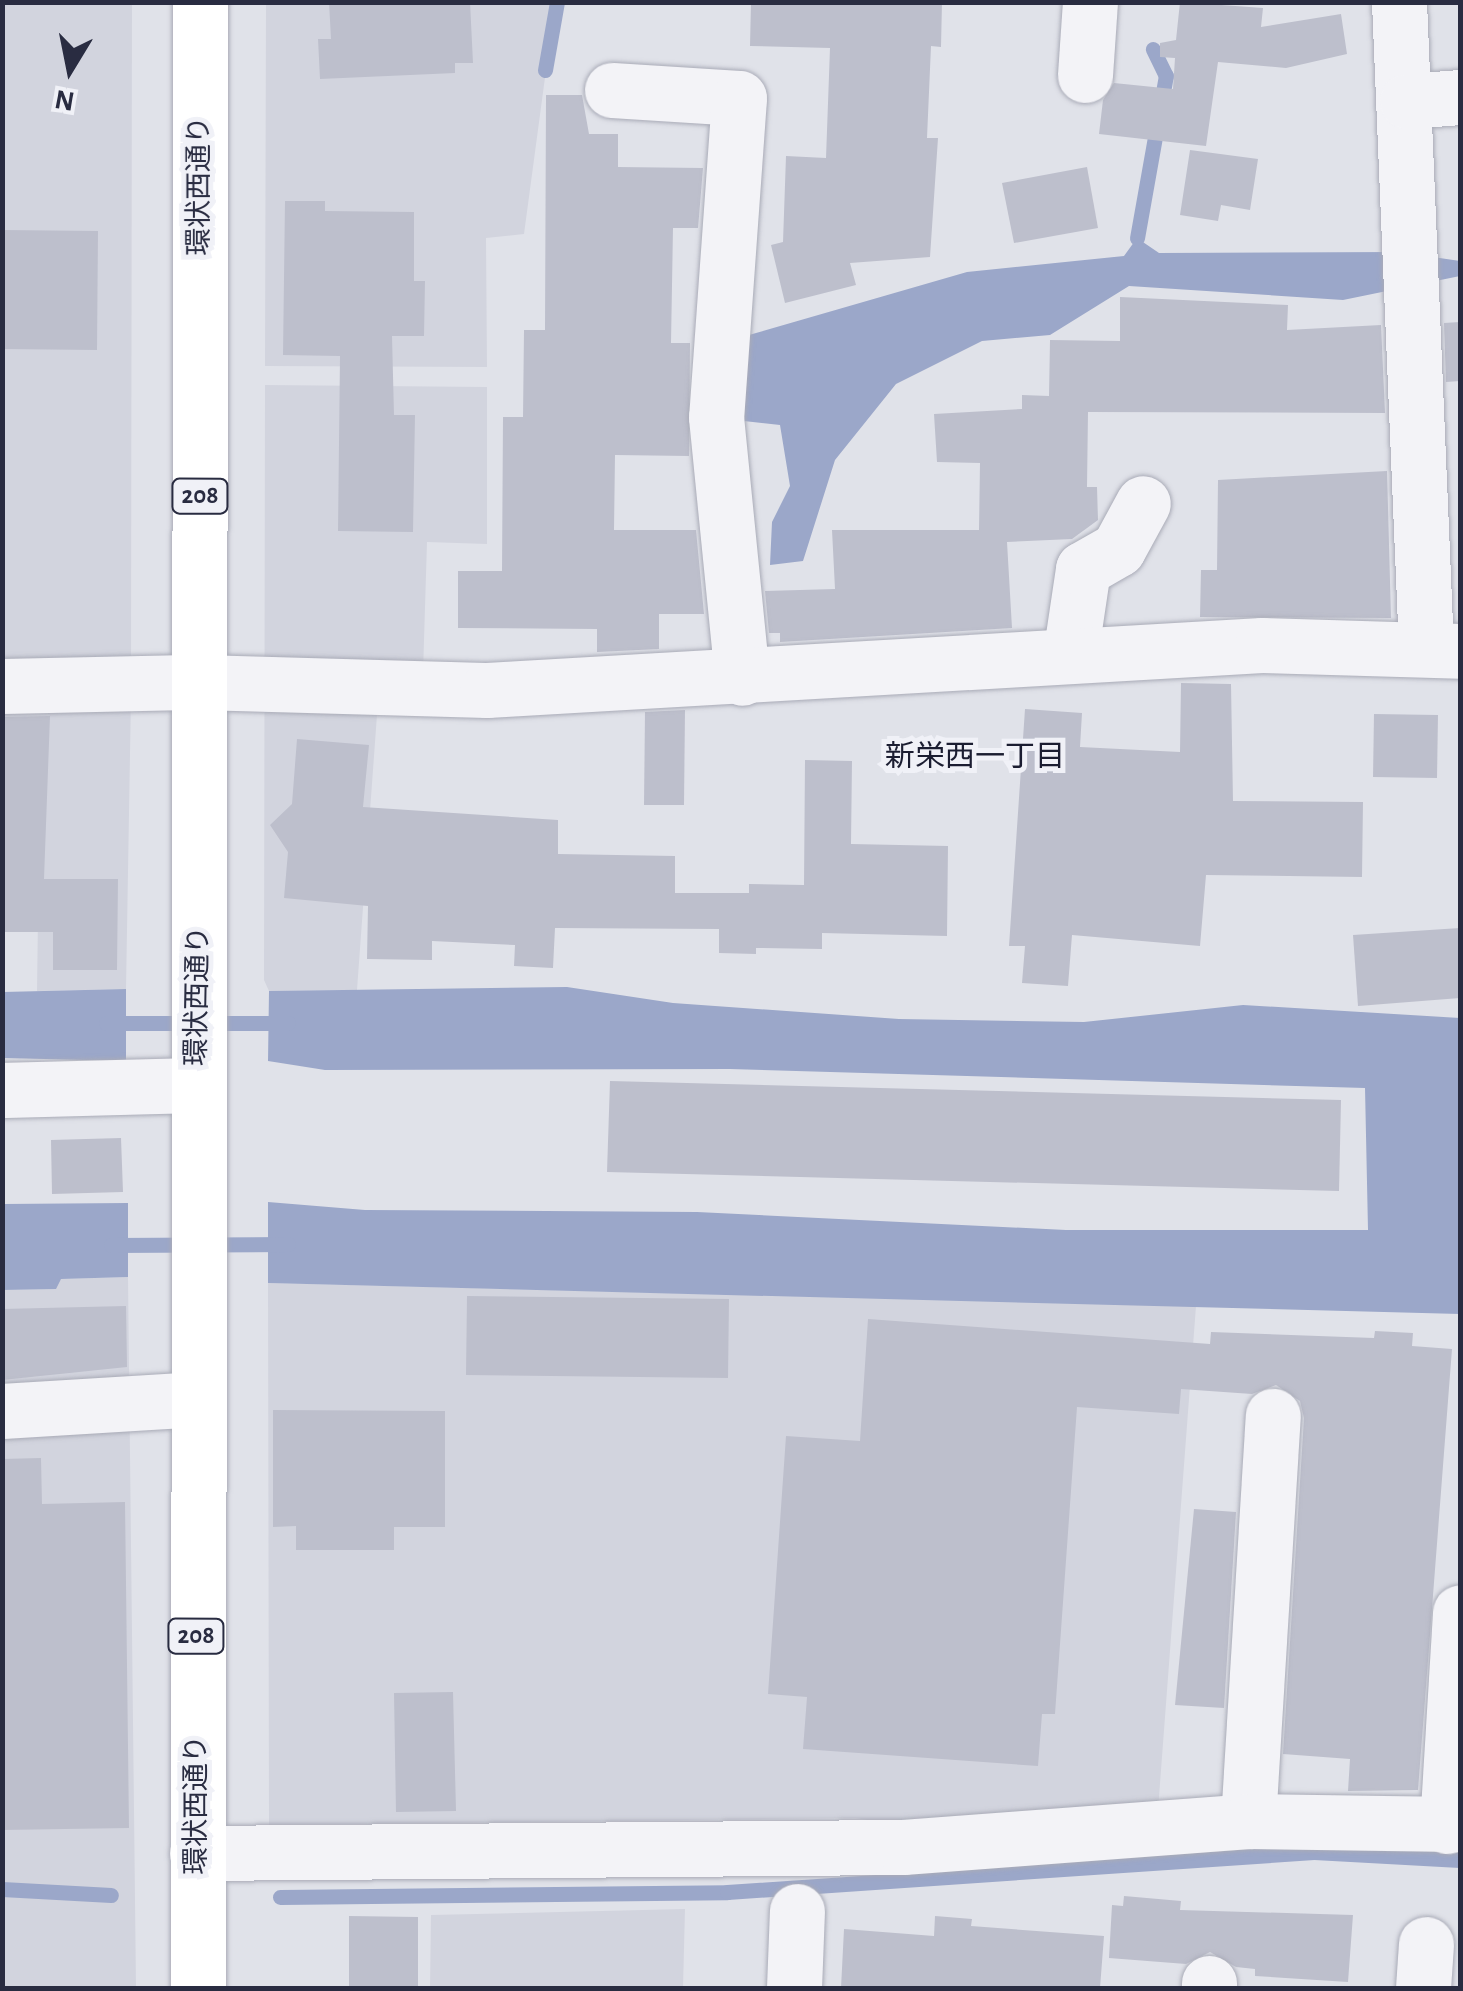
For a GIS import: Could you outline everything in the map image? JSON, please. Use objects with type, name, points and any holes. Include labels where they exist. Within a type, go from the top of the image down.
[{"type":"highway","name":"環状西通り","points":[[198,1988],[200,2]]},
{"type":"street","points":[[1085,75],[1090,2]]},
{"type":"street","points":[[2,686],[200,682],[487,690],[742,678],[1262,644],[1443,650],[1438,293],[1413,238],[1398,2]]},
{"type":"street","points":[[612,90],[739,98],[716,417],[742,678]]},
{"type":"street","points":[[1407,101],[1460,97]]},
{"type":"street","points":[[1070,656],[1083,569],[1118,549],[1142,503]]},
{"type":"street","points":[[2,1090],[197,1073]]},
{"type":"street","points":[[2,1411],[196,1399]]},
{"type":"street","points":[[1248,1821],[1273,1416]]},
{"type":"street","points":[[197,1854],[903,1848],[1248,1821],[1454,1825],[1460,1612]]},
{"type":"street","points":[[794,1988],[797,1911]]},
{"type":"shaded area","points":[[3,3],[132,3],[131,673],[3,671]]},
{"type":"shaded area","points":[[266,3],[555,3],[524,234],[486,238],[487,367],[265,366]]},
{"type":"shaded area","points":[[265,385],[487,387],[487,544],[427,542],[423,673],[378,701],[357,990],[269,991],[264,980]]},
{"type":"shaded area","points":[[2,694],[131,696],[126,989],[37,991],[39,843],[3,824]]},
{"type":"shaded area","points":[[128,1277],[136,1988],[3,1988],[2,1290],[55,1289],[60,1279]]},
{"type":"shaded area","points":[[268,1283],[1196,1306],[1158,1810],[906,1827],[856,1818],[269,1825]]},
{"type":"shaded area","points":[[685,1909],[683,1988],[430,1988],[431,1915]]},
{"type":"water","points":[[1137,238],[1159,253],[1399,252],[1460,261],[1460,276],[1343,300],[1129,286],[1050,335],[982,341],[896,384],[835,460],[803,561],[770,565],[772,522],[790,486],[780,425],[744,421],[749,335],[967,272],[1124,256]]},
{"type":"water","points":[[567,987],[673,1003],[899,1019],[1084,1022],[1243,1005],[1460,1018],[1460,1314],[268,1283],[268,1202],[365,1210],[697,1212],[1066,1230],[1368,1230],[1365,1088],[730,1069],[325,1070],[268,1061],[269,991]]},
{"type":"water","points":[[126,989],[126,1061],[3,1058],[3,992]]},
{"type":"water","points":[[128,1203],[128,1277],[61,1279],[56,1289],[3,1290],[3,1204]]},
{"type":"building","points":[[329,2],[470,2],[473,63],[455,63],[455,73],[320,79],[318,39],[331,39]]},
{"type":"building","points":[[751,2],[942,2],[941,47],[931,46],[927,138],[938,138],[930,257],[850,263],[856,285],[785,303],[771,245],[783,242],[786,156],[826,158],[830,48],[750,46]]},
{"type":"building","points":[[1180,2],[1263,8],[1261,27],[1341,14],[1347,54],[1286,68],[1218,62],[1206,146],[1099,134],[1103,100],[1114,83],[1173,89],[1175,58],[1160,57],[1160,43],[1176,40]]},
{"type":"building","points":[[546,95],[582,95],[589,134],[618,134],[618,167],[703,168],[698,228],[673,228],[671,343],[690,343],[689,456],[615,455],[614,530],[696,530],[704,614],[659,614],[659,649],[597,652],[597,629],[458,628],[458,571],[502,571],[503,417],[523,417],[524,330],[545,330]]},
{"type":"building","points":[[1190,150],[1258,159],[1250,210],[1221,205],[1218,221],[1180,215]]},
{"type":"building","points":[[1087,167],[1098,228],[1014,243],[1002,183]]},
{"type":"building","points":[[285,201],[325,201],[325,211],[414,212],[414,281],[425,281],[424,336],[392,336],[394,415],[415,415],[413,532],[338,531],[340,356],[283,355]]},
{"type":"building","points":[[2,230],[98,231],[97,350],[2,349]]},
{"type":"building","points":[[1120,297],[1288,305],[1287,330],[1381,325],[1385,413],[1088,412],[1087,487],[1097,487],[1098,520],[1072,539],[1007,542],[1012,628],[780,642],[780,633],[769,633],[765,591],[835,589],[832,530],[979,530],[980,463],[937,462],[934,414],[1022,409],[1022,395],[1049,396],[1050,340],[1120,341]]},
{"type":"building","points":[[1460,322],[1460,381],[1446,382],[1444,323]]},
{"type":"building","points":[[1387,471],[1391,618],[1200,617],[1201,570],[1217,570],[1218,480]]},
{"type":"building","points":[[1181,683],[1231,684],[1233,801],[1363,802],[1362,877],[1206,875],[1200,946],[1072,935],[1068,986],[1022,983],[1025,946],[1009,946],[1025,709],[1082,713],[1080,747],[1180,752]]},
{"type":"building","points":[[685,710],[684,805],[644,805],[645,712]]},
{"type":"building","points":[[1374,714],[1438,715],[1437,778],[1373,777]]},
{"type":"building","points":[[50,716],[44,879],[118,879],[117,970],[53,970],[53,932],[2,932],[5,717]]},
{"type":"building","points":[[297,739],[369,745],[363,807],[558,820],[558,854],[675,856],[675,893],[749,893],[749,884],[804,885],[805,760],[852,761],[851,844],[948,846],[947,936],[822,933],[822,949],[756,948],[756,954],[719,953],[719,929],[555,928],[553,968],[514,966],[515,945],[432,941],[432,960],[367,959],[368,906],[284,898],[288,852],[270,825],[292,804]]},
{"type":"building","points":[[1460,928],[1460,998],[1358,1006],[1353,935]]},
{"type":"building","points":[[610,1081],[1341,1100],[1339,1191],[607,1172]]},
{"type":"building","points":[[121,1138],[123,1192],[52,1194],[51,1140]]},
{"type":"building","points":[[467,1296],[729,1299],[728,1378],[466,1375]]},
{"type":"building","points":[[126,1306],[127,1367],[2,1380],[2,1309]]},
{"type":"building","points":[[868,1319],[1210,1344],[1211,1332],[1374,1338],[1375,1331],[1413,1333],[1412,1346],[1452,1349],[1418,1790],[1348,1791],[1350,1759],[1283,1754],[1304,1418],[1300,1401],[1276,1385],[1252,1394],[1181,1389],[1179,1414],[1077,1407],[1055,1714],[1042,1714],[1038,1766],[803,1749],[807,1697],[768,1694],[786,1436],[860,1441]]},
{"type":"building","points":[[273,1410],[445,1411],[445,1527],[394,1527],[394,1550],[296,1550],[296,1526],[273,1527]]},
{"type":"building","points":[[41,1458],[42,1504],[125,1502],[129,1828],[2,1830],[2,1459]]},
{"type":"building","points":[[1194,1509],[1236,1512],[1224,1708],[1175,1705]]},
{"type":"building","points":[[453,1692],[456,1811],[396,1812],[394,1693]]},
{"type":"building","points":[[1124,1896],[1181,1901],[1180,1910],[1353,1915],[1348,1982],[1255,1976],[1255,1969],[1236,1967],[1210,1952],[1186,1964],[1109,1958],[1112,1905],[1123,1906]]},
{"type":"building","points":[[349,1916],[418,1917],[418,1988],[349,1988]]},
{"type":"building","points":[[935,1916],[972,1919],[971,1926],[1104,1936],[1100,1988],[841,1988],[844,1929],[934,1936]]},
{"type":"waterway","points":[[545,70],[557,2]]},
{"type":"waterway","points":[[1137,238],[1166,76],[1153,49]]},
{"type":"waterway","points":[[106,1023],[288,1023]]},
{"type":"waterway","points":[[111,1245],[288,1244]]},
{"type":"waterway","points":[[280,1897],[727,1892],[1314,1852],[1460,1860]]},
{"type":"waterway","points":[[2,1889],[111,1895]]},
{"type":"district","name":"新栄西一丁目","points":[[975,757]]}]
